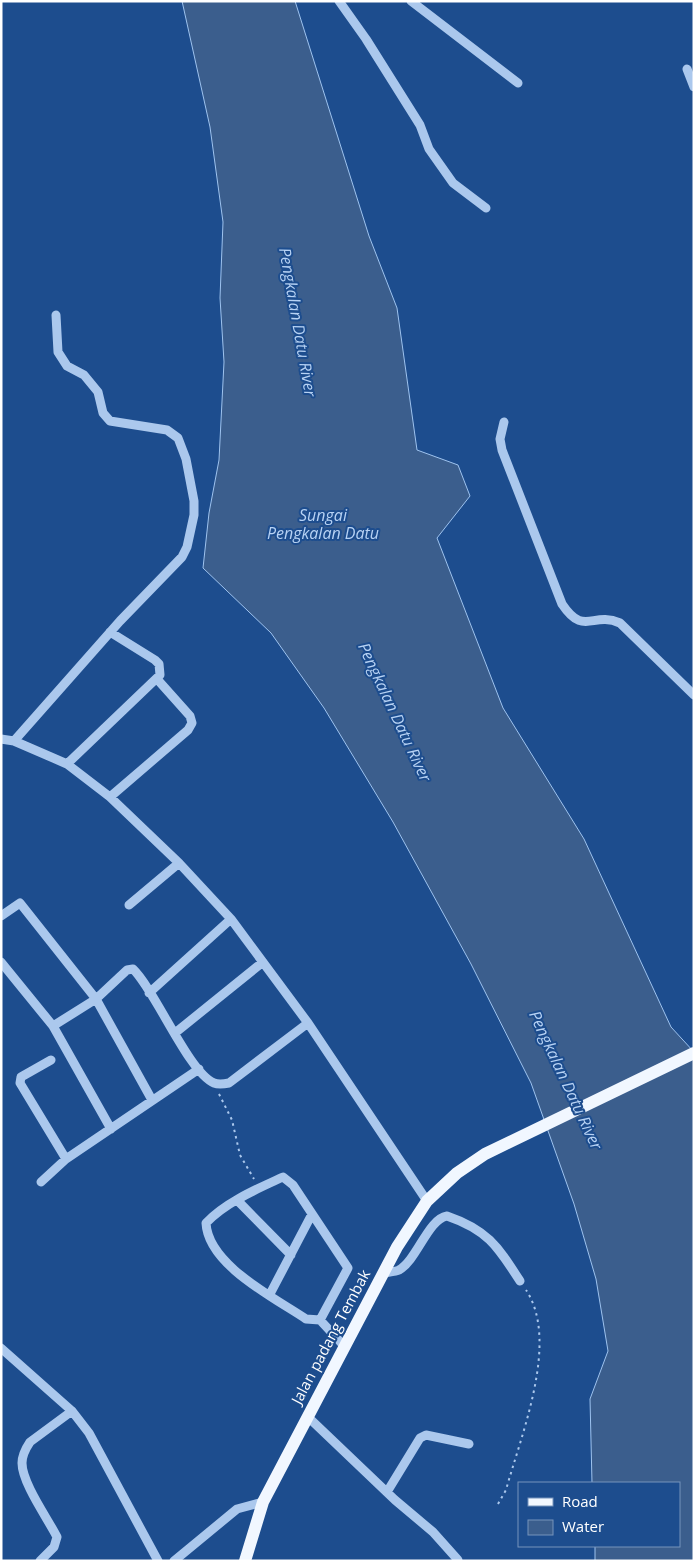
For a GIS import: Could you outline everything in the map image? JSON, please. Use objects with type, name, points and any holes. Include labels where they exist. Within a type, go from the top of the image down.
[{"type":"main road","name":"Jalan padang Tembak","points":[[245,1561],[263,1502],[383,1273],[415,1217],[427,1200],[457,1173],[485,1154],[694,1053]]},
{"type":"street","points":[[339,1],[415,117],[429,149],[453,183],[486,208]]},
{"type":"street","points":[[410,1],[518,83]]},
{"type":"street","points":[[687,70],[694,87]]},
{"type":"street","points":[[14,741],[110,632],[182,557],[187,547],[194,515],[194,501],[186,459],[178,438],[167,430],[110,421],[103,413],[98,392],[84,375],[67,366],[58,352],[56,315]]},
{"type":"street","points":[[504,422],[500,439],[502,450],[562,604],[577,621],[586,623],[605,619],[620,623],[694,695]]},
{"type":"street","points":[[67,764],[160,675],[159,664],[110,632]]},
{"type":"street","points":[[110,797],[188,730],[192,723],[190,716],[157,679]]},
{"type":"street","points":[[1,739],[14,741],[67,764],[110,797],[179,863],[231,920],[264,962],[308,1023],[427,1200]]},
{"type":"street","points":[[129,906],[179,863]]},
{"type":"street","points":[[1,916],[20,903],[96,999],[152,1100]]},
{"type":"street","points":[[149,994],[231,920]]},
{"type":"street","points":[[1,962],[53,1026],[110,1129]]},
{"type":"street","points":[[175,1033],[264,962]]},
{"type":"street","points":[[53,1026],[96,999],[128,970],[133,968],[199,1068],[213,1083],[229,1083],[308,1023]]},
{"type":"street","points":[[51,1060],[21,1077],[20,1083],[66,1159]]},
{"type":"street","points":[[41,1182],[66,1159],[199,1068]]},
{"type":"street","points":[[320,1320],[348,1268],[293,1185],[283,1177],[238,1200],[214,1215],[206,1223],[206,1232],[224,1261],[306,1319],[320,1320],[345,1347]]},
{"type":"street","points":[[238,1200],[290,1255]]},
{"type":"street","points":[[270,1294],[312,1214]]},
{"type":"street","points":[[383,1273],[398,1270],[407,1262],[438,1220],[447,1216],[470,1224],[483,1233],[499,1248],[520,1281]]},
{"type":"street","points":[[1,1348],[72,1411],[89,1433],[158,1561]]},
{"type":"street","points":[[40,1561],[54,1547],[57,1537],[26,1481],[22,1464],[30,1442],[72,1411]]},
{"type":"street","points":[[308,1417],[387,1492],[433,1532],[458,1560]]},
{"type":"street","points":[[387,1492],[420,1438],[426,1435],[469,1444]]},
{"type":"street","points":[[174,1561],[238,1508],[263,1502]]},
{"type":"path","points":[[213,1083],[232,1120],[240,1154],[260,1188]]},
{"type":"path","points":[[498,1504],[506,1490],[539,1370],[540,1333],[530,1296],[520,1281]]},
{"type":"water","name":"Sungai Pengkalan Datu","points":[[182,1],[295,1],[369,236],[397,308],[417,450],[458,465],[470,496],[437,538],[503,708],[584,839],[671,1027],[694,1052],[694,1561],[595,1561],[595,1547],[680,1547],[680,1482],[592,1482],[590,1399],[608,1351],[596,1279],[574,1204],[531,1083],[471,964],[393,822],[324,708],[271,633],[203,568],[209,513],[219,460],[224,362],[220,298],[223,222],[210,127]]},
{"type":"water label","name":"Pengkalan Datu River","points":[[298,322]]},
{"type":"water label","name":"Pengkalan Datu River","points":[[395,712]]},
{"type":"water label","name":"Pengkalan Datu River","points":[[566,1080]]}]
